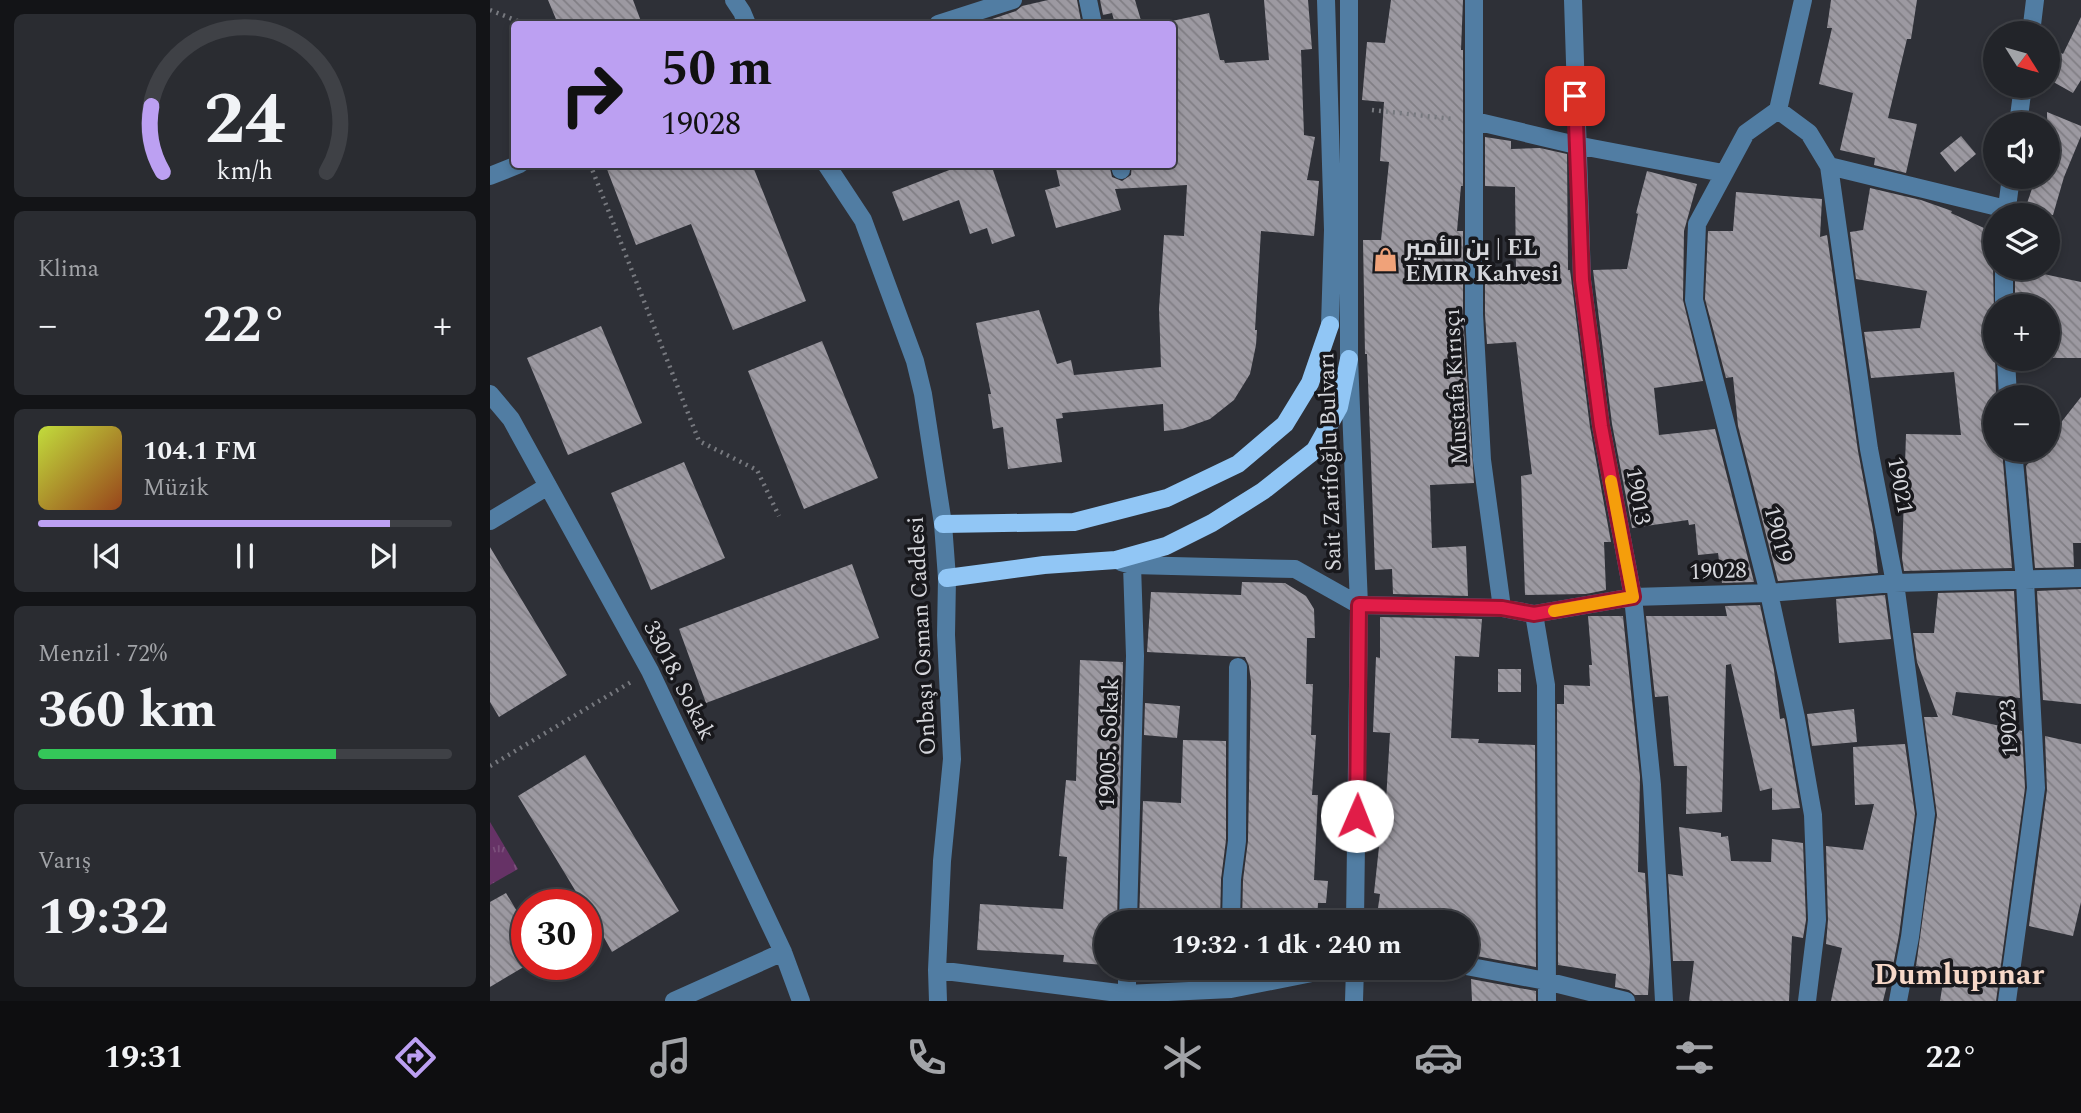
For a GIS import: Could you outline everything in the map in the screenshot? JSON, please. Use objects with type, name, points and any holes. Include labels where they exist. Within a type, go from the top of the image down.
[{"type":"main road","points":[[943,524],[1074,522],[1167,498],[1238,464],[1285,424],[1310,383],[1330,326]]},
{"type":"main road","points":[[947,578],[1044,565],[1124,563],[1212,523],[1263,491],[1315,450],[1339,407],[1349,359]]},
{"type":"street","points":[[734,0],[746,21]]},
{"type":"street","points":[[947,21],[1013,0]]},
{"type":"street","points":[[1088,0],[1092,21]]},
{"type":"street","name":"Sait Zarifoğlu Bulvarı","points":[[1326,0],[1333,230],[1330,326]]},
{"type":"street","name":"Sait Zarifoğlu Bulvarı","points":[[1349,0],[1349,359],[1359,605],[1355,910]]},
{"type":"street","name":"Mustafa Kırısçı","points":[[1475,0],[1474,314],[1482,460],[1502,608]]},
{"type":"street","name":"19013","points":[[1573,0],[1582,280],[1601,426],[1633,597],[1653,785],[1664,1001]]},
{"type":"street","points":[[1778,110],[1803,0]]},
{"type":"street","points":[[2032,21],[2035,0]]},
{"type":"street","name":"19021","points":[[1778,110],[1809,133],[1829,166],[1870,449],[1895,583],[1926,814],[1910,937],[1898,1001]]},
{"type":"street","name":"19019","points":[[1778,110],[1746,133],[1697,224],[1694,300],[1769,593],[1796,718],[1813,815],[1816,920],[1807,1001]]},
{"type":"street","points":[[1475,121],[1576,145],[1723,173]]},
{"type":"street","points":[[1829,166],[1983,206]]},
{"type":"street","points":[[490,176],[511,168]]},
{"type":"street","name":"Onbaşı Osman Caddesi","points":[[829,168],[863,220],[915,361],[923,394],[943,524],[952,760],[942,861],[938,1001]]},
{"type":"street","name":"33018. Sokak","points":[[490,394],[511,419],[650,671],[783,952],[801,1001]]},
{"type":"street","name":"19023","points":[[2007,1001],[2036,788],[2025,581],[2014,462]]},
{"type":"street","points":[[490,521],[548,486]]},
{"type":"street","points":[[1124,563],[1295,569],[1359,605]]},
{"type":"street","name":"19005. Sokak","points":[[1124,563],[1135,656],[1128,910]]},
{"type":"street","name":"19028","points":[[1359,605],[1502,608],[1534,614],[1633,597],[1769,593],[1895,583],[2081,578]]},
{"type":"street","points":[[1534,614],[1546,685],[1547,1001]]},
{"type":"street","points":[[1231,910],[1237,841],[1238,667]]},
{"type":"street","points":[[674,1001],[783,952]]},
{"type":"street","points":[[1479,968],[1546,981],[1626,1001]]},
{"type":"street","points":[[937,970],[1126,998],[1231,989],[1276,980]]},
{"type":"street","points":[[1126,998],[1127,980]]},
{"type":"street","points":[[1231,980],[1231,989]]},
{"type":"street","points":[[1354,1001],[1355,980]]},
{"type":"path","points":[[490,10],[518,21]]},
{"type":"path","points":[[1349,108],[1475,121]]},
{"type":"path","points":[[592,168],[699,441],[757,470],[779,516]]},
{"type":"path","points":[[490,766],[650,671]]},
{"type":"green space","points":[[490,822],[518,869],[490,885]]},
{"type":"building","points":[[548,0],[633,0],[641,21],[557,21]]},
{"type":"building","points":[[1048,0],[1077,0],[1081,21],[986,21],[1016,11],[1022,6]]},
{"type":"building","points":[[1100,0],[1135,0],[1141,21],[1114,21],[1112,13],[1103,15]]},
{"type":"building","points":[[1264,0],[1308,0],[1312,49],[1301,50],[1304,135],[1315,137],[1307,180],[1319,181],[1314,236],[1261,231],[1256,345],[1250,374],[1234,400],[1210,419],[1182,429],[1164,431],[1163,404],[1062,413],[1063,418],[1056,419],[1062,462],[1008,469],[1003,427],[993,429],[988,394],[991,394],[976,323],[1039,310],[1057,364],[1071,360],[1074,375],[1161,367],[1159,309],[1164,235],[1184,236],[1187,185],[1115,189],[1121,210],[1056,228],[1045,190],[1060,186],[1056,168],[1110,168],[1112,177],[1122,181],[1131,175],[1132,168],[1176,168],[1176,21],[1172,21],[1209,13],[1220,60],[1225,63],[1269,60]]},
{"type":"building","points":[[1391,0],[1463,0],[1463,186],[1457,231],[1463,231],[1463,315],[1474,483],[1430,485],[1432,548],[1466,546],[1468,596],[1393,594],[1392,569],[1375,570],[1365,354],[1363,240],[1381,240],[1389,162],[1380,161],[1384,102],[1362,100],[1367,42],[1385,43]]},
{"type":"building","points":[[1831,0],[1917,0],[1911,39],[1907,39],[1888,118],[1917,124],[1906,173],[1874,165],[1875,158],[1840,150],[1853,93],[1819,84],[1832,28],[1827,28]]},
{"type":"building","points":[[2081,17],[2081,80],[2073,93],[2060,86],[2060,52],[2063,54]]},
{"type":"building","points":[[2060,117],[2081,126],[2081,136],[2056,203],[2027,203],[2032,189],[2060,189]]},
{"type":"building","points":[[1961,136],[1976,154],[1955,172],[1940,153]]},
{"type":"building","points":[[1485,137],[1511,141],[1511,149],[1540,148],[1567,154],[1568,270],[1590,427],[1611,542],[1604,542],[1606,590],[1586,594],[1525,595],[1521,476],[1532,474],[1516,342],[1487,344],[1485,314],[1485,274],[1516,273],[1515,187],[1485,186]]},
{"type":"building","points":[[607,168],[754,168],[806,301],[733,330],[691,224],[636,245]]},
{"type":"building","points":[[955,168],[992,168],[1015,236],[992,244],[987,228],[970,234],[959,200],[903,221],[892,192]]},
{"type":"building","points":[[1647,171],[1697,184],[1684,231],[1683,300],[1703,381],[1654,388],[1659,435],[1715,429],[1754,582],[1722,583],[1718,553],[1698,555],[1695,524],[1689,525],[1688,520],[1632,528],[1612,424],[1593,270],[1627,269],[1638,214],[1636,213]]},
{"type":"building","points":[[1870,188],[1921,200],[1952,211],[1951,213],[1983,228],[1983,280],[1993,280],[1994,294],[1983,294],[1983,371],[1995,371],[1996,385],[1983,385],[1983,462],[2003,462],[2012,568],[1904,571],[1902,558],[1906,434],[1961,435],[1954,372],[1871,378],[1864,332],[1920,328],[1927,291],[1856,279],[1850,232],[1863,230]]},
{"type":"building","points":[[1736,192],[1822,199],[1820,237],[1827,235],[1878,573],[1778,581],[1738,426],[1733,377],[1726,378],[1705,299],[1708,231],[1733,231]]},
{"type":"building","points":[[2060,278],[2081,282],[2081,358],[2060,358],[2060,294],[2015,294],[2015,280],[2060,280]]},
{"type":"building","points":[[601,326],[642,423],[568,455],[527,358]]},
{"type":"building","points":[[822,341],[878,478],[804,509],[748,371]]},
{"type":"building","points":[[2081,397],[2081,543],[2073,543],[2074,567],[2035,568],[2026,466],[2029,462],[2060,462],[2060,424]]},
{"type":"building","points":[[684,462],[725,558],[651,590],[611,493]]},
{"type":"building","points":[[490,547],[567,675],[499,717],[490,702]]},
{"type":"building","points":[[852,564],[879,638],[706,703],[679,629]]},
{"type":"building","points":[[1242,582],[1285,583],[1306,596],[1314,609],[1315,638],[1307,638],[1306,684],[1313,684],[1311,735],[1316,735],[1312,795],[1318,795],[1314,880],[1328,881],[1326,903],[1318,903],[1318,910],[1242,910],[1248,841],[1251,682],[1245,657],[1147,652],[1151,592],[1241,595]]},
{"type":"building","points":[[2081,589],[2081,704],[2043,700],[2037,591]]},
{"type":"building","points":[[2014,591],[2020,698],[1956,692],[1952,715],[2022,731],[2025,788],[1996,1001],[1940,1001],[1945,970],[1916,966],[1937,815],[1924,717],[1938,717],[1917,662],[1913,633],[1934,633],[1938,593]]},
{"type":"building","points":[[1885,595],[1891,639],[1839,643],[1836,599]]},
{"type":"building","points":[[1760,605],[1774,670],[1780,719],[1785,720],[1800,808],[1772,810],[1772,788],[1760,791],[1731,664],[1726,665],[1722,812],[1686,814],[1687,766],[1674,766],[1668,696],[1655,697],[1646,616],[1727,616],[1725,606]]},
{"type":"building","points":[[1588,616],[1623,616],[1640,777],[1638,872],[1645,873],[1650,960],[1648,995],[1635,995],[1629,990],[1615,987],[1616,974],[1558,965],[1557,704],[1564,704],[1564,685],[1590,686],[1589,665],[1592,665]]},
{"type":"building","points":[[1380,617],[1482,619],[1479,657],[1455,656],[1451,738],[1479,739],[1478,743],[1535,745],[1536,967],[1479,956],[1479,910],[1378,910],[1380,894],[1374,893],[1379,847],[1374,846],[1380,817],[1385,818],[1390,733],[1373,732],[1376,657],[1380,658]]},
{"type":"building","points":[[1080,660],[1123,662],[1117,910],[1094,910],[1094,964],[1063,962],[1064,955],[977,950],[980,904],[1063,909],[1067,857],[1059,856],[1066,780],[1076,781]]},
{"type":"building","points":[[1498,669],[1521,669],[1521,692],[1498,692]]},
{"type":"building","points":[[1145,703],[1180,706],[1177,738],[1144,735]]},
{"type":"building","points":[[1854,709],[1857,742],[1812,746],[1807,714]]},
{"type":"building","points":[[2045,736],[2081,744],[2081,902],[2073,936],[2029,926],[2047,790]]},
{"type":"building","points":[[1183,740],[1226,741],[1226,840],[1220,910],[1139,910],[1143,801],[1181,803]]},
{"type":"building","points":[[1905,744],[1915,814],[1899,935],[1889,986],[1887,985],[1883,1001],[1831,1001],[1842,948],[1826,944],[1826,846],[1863,850],[1874,804],[1855,805],[1853,747]]},
{"type":"building","points":[[585,755],[679,911],[612,952],[602,934],[602,889],[574,889],[518,796]]},
{"type":"building","points":[[1679,827],[1721,833],[1721,837],[1728,836],[1731,861],[1771,862],[1772,839],[1803,843],[1806,920],[1803,938],[1792,936],[1789,1001],[1689,1001],[1694,961],[1673,961],[1668,874],[1683,876]]},
{"type":"building","points":[[506,893],[511,901],[511,975],[490,987],[490,902]]},
{"type":"building","points":[[1471,980],[1536,991],[1536,1001],[1472,1001]]},
{"type":"slow traffic","points":[[1554,611],[1633,597],[1611,481]]},
{"type":"place","name":"بن الأمير | EL EMIR Kahvesi","points":[[1385,260]]},
{"type":"district","name":"Dumlupınar","points":[[1959,974]]},
{"type":"route","points":[[1357,816],[1359,605],[1502,608],[1534,614],[1633,597],[1601,426],[1582,280],[1575,96]]}]
